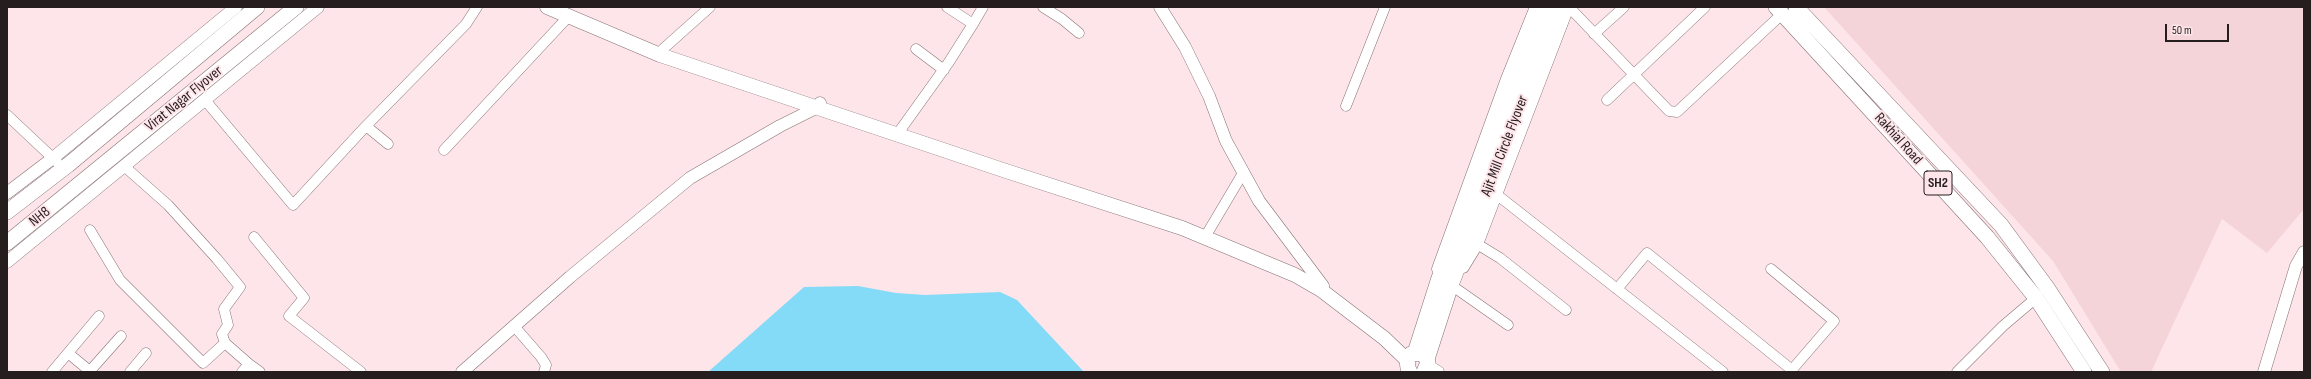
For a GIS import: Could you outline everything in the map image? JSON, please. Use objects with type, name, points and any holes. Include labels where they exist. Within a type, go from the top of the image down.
[{"type":"main road","name":"Virat Nagar Flyover","points":[[61,164],[256,7]]},
{"type":"main road","name":"Virat Nagar Flyover","points":[[79,191],[296,7]]},
{"type":"main road","points":[[547,7],[566,12],[663,49],[1006,171],[1182,228],[1295,275],[1322,288]]},
{"type":"main road","name":"Ajit Mill Circle Flyover","points":[[1497,151],[1547,7]]},
{"type":"main road","name":"Ajit Mill Circle Flyover","points":[[1418,366],[1445,281],[1497,151],[1558,7]]},
{"type":"main road","name":"Rakhial Road","points":[[1796,7],[2001,225],[2048,289],[2102,372]]},
{"type":"main road","name":"Rakhial Road","points":[[1779,10],[1986,237],[2036,298],[2084,372]]},
{"type":"main road","points":[[566,12],[660,55],[901,129],[1184,222],[1297,269],[1418,366]]},
{"type":"main road","name":"NH8","points":[[7,212],[61,164]]},
{"type":"main road","name":"NH8","points":[[16,242],[79,191]]},
{"type":"street","points":[[7,193],[61,164],[236,7]]},
{"type":"street","points":[[79,191],[124,166],[318,7]]},
{"type":"street","points":[[204,100],[293,205],[366,126],[462,28],[477,7]]},
{"type":"street","points":[[663,49],[710,7]]},
{"type":"street","points":[[947,7],[973,24]]},
{"type":"street","points":[[901,129],[944,70],[983,7]]},
{"type":"street","points":[[1043,7],[1062,18],[1079,33]]},
{"type":"street","points":[[1160,7],[1185,47],[1208,96],[1226,141],[1259,201],[1322,288]]},
{"type":"street","points":[[1346,106],[1385,7]]},
{"type":"street","points":[[1508,325],[1445,281],[1438,267],[1536,7]]},
{"type":"street","points":[[1445,281],[1477,244],[1569,7],[1669,110],[1677,112],[1779,10]]},
{"type":"street","points":[[1594,34],[1624,7]]},
{"type":"street","points":[[1607,100],[1705,7]]},
{"type":"street","points":[[444,150],[566,12]]},
{"type":"street","points":[[916,49],[944,70]]},
{"type":"street","points":[[462,372],[570,276],[690,178],[819,104]]},
{"type":"street","points":[[7,115],[61,164]]},
{"type":"street","points":[[366,126],[388,144]]},
{"type":"street","points":[[124,166],[168,205],[240,287],[224,309],[228,325],[222,334],[225,343],[260,372]]},
{"type":"street","points":[[1208,232],[1243,172]]},
{"type":"street","points":[[1496,194],[1723,372]]},
{"type":"street","points":[[90,230],[120,280],[203,363],[225,343]]},
{"type":"street","points":[[254,237],[304,298],[289,316],[361,372]]},
{"type":"street","points":[[7,262],[16,242]]},
{"type":"street","points":[[1477,244],[1500,258],[1566,310]]},
{"type":"street","points":[[2264,372],[2296,266],[2304,252]]},
{"type":"street","points":[[1617,289],[1647,253],[1791,371],[1834,321],[1771,269]]},
{"type":"street","points":[[1956,372],[2003,326],[2036,298]]},
{"type":"street","points":[[52,372],[99,316]]},
{"type":"street","points":[[514,326],[544,361],[546,365],[544,372]]},
{"type":"street","points":[[68,353],[90,372],[121,336]]},
{"type":"street","points":[[130,372],[146,353]]},
{"type":"street","points":[[242,372],[249,364]]},
{"type":"shaded area","points":[[1824,7],[2304,7],[2304,209],[2267,253],[2222,219],[2151,372],[2121,372],[2053,261]]},
{"type":"water","points":[[858,286],[896,293],[925,295],[1000,292],[1017,300],[1084,372],[708,372],[804,287]]}]
